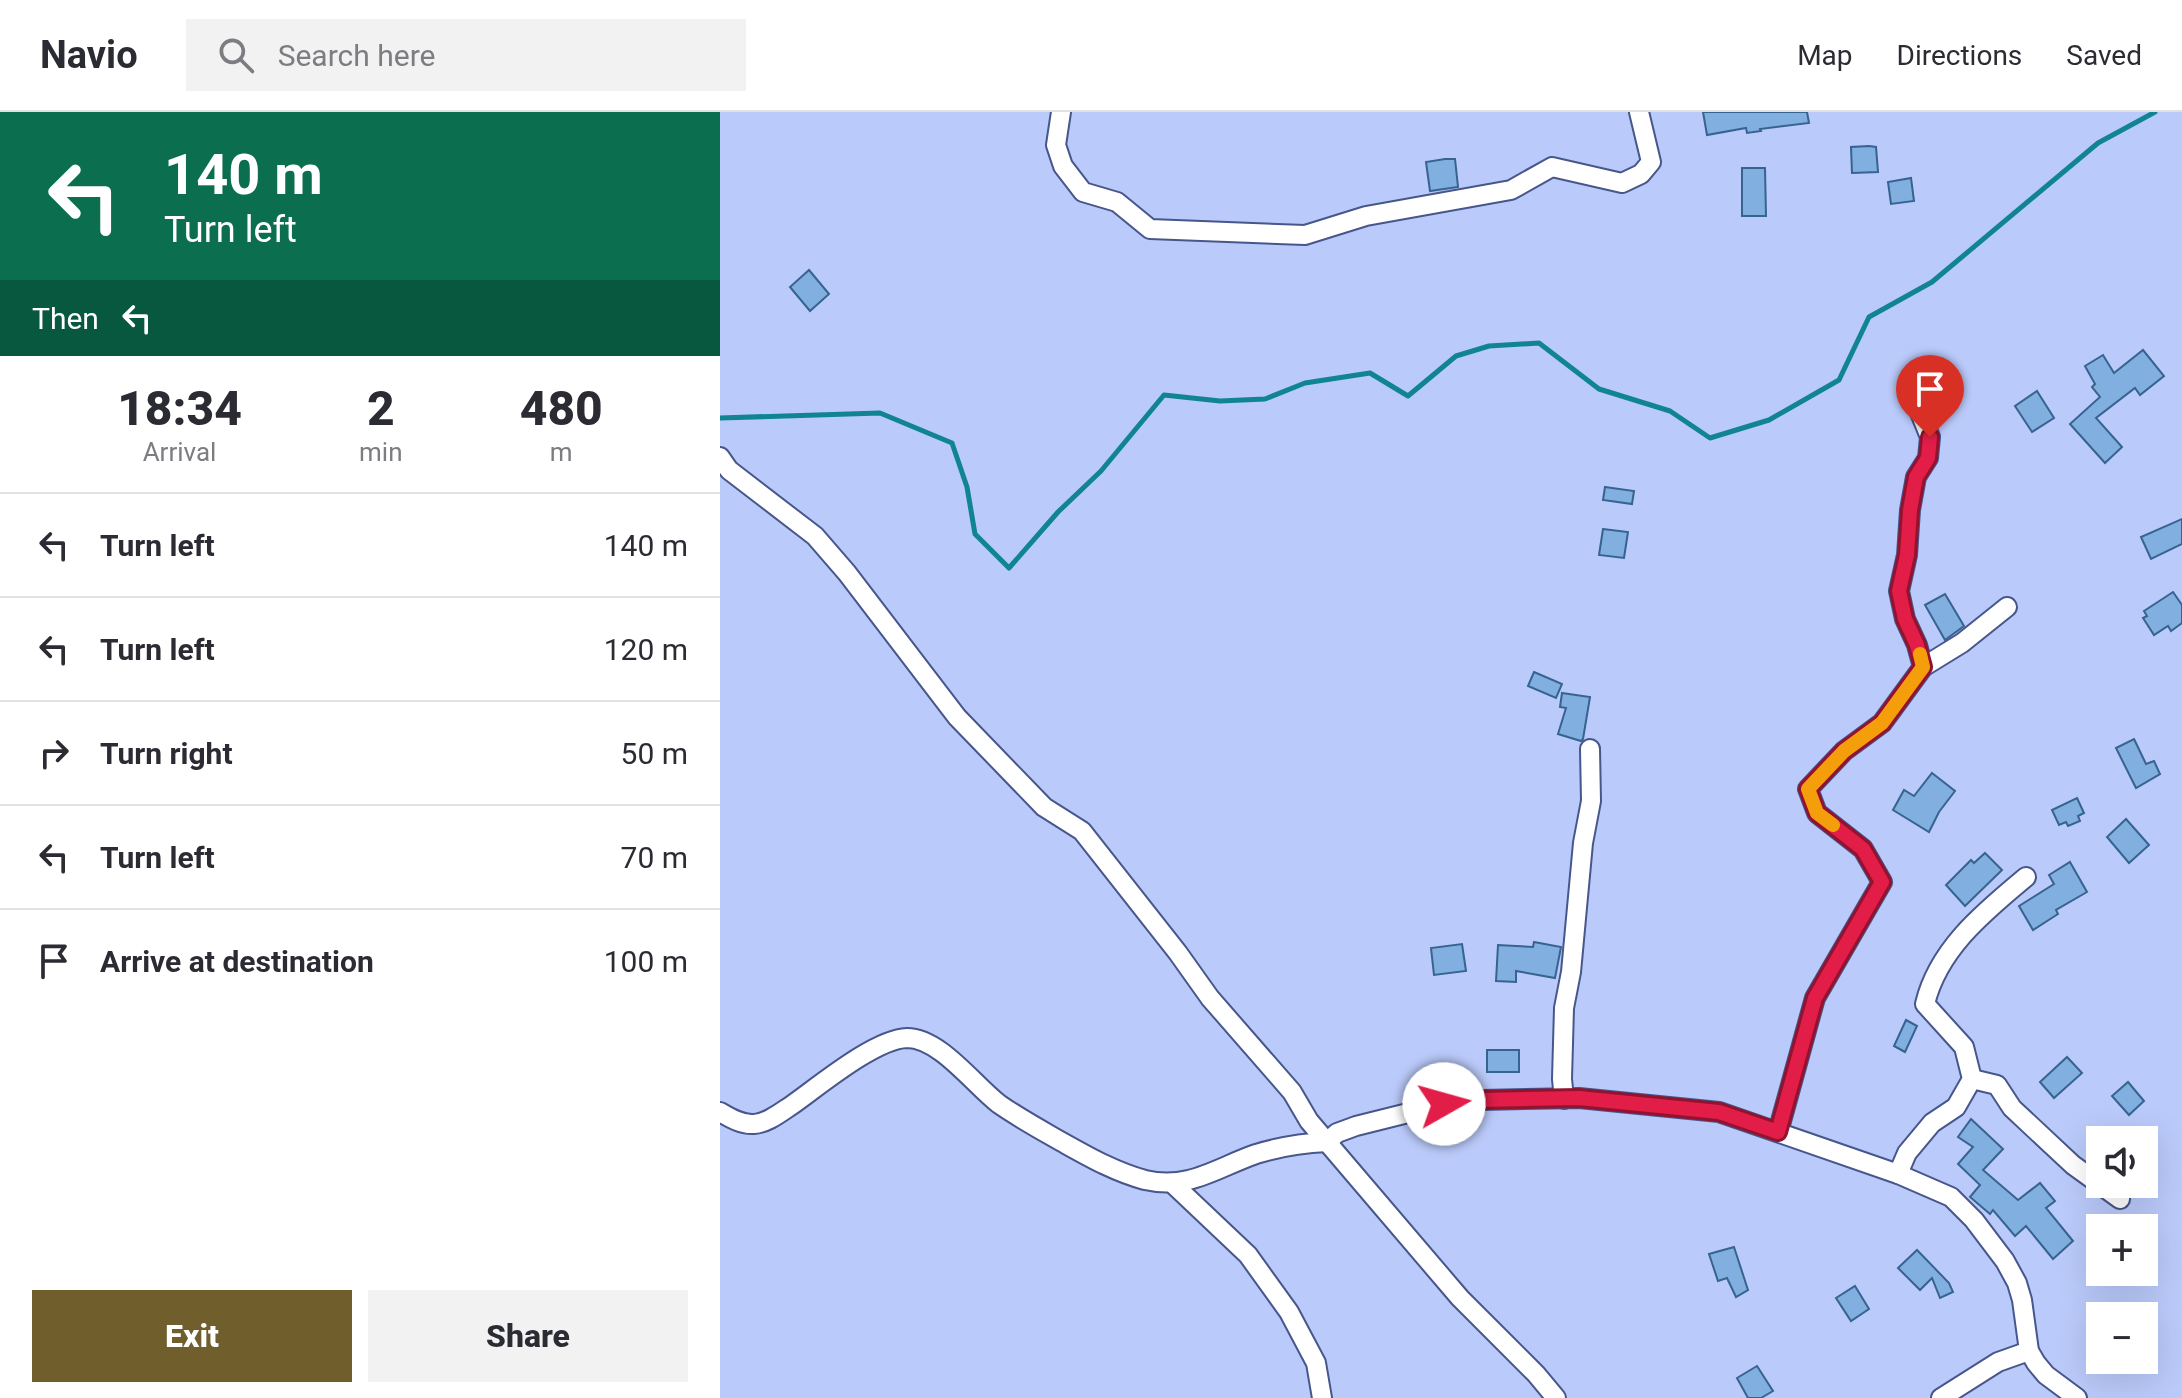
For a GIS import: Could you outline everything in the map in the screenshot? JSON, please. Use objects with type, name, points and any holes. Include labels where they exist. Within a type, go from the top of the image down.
[{"type":"street","points":[[1061,112],[1056,145],[1063,166],[1083,192],[1117,202],[1150,229],[1305,235],[1366,216],[1511,190],[1552,167],[1622,183],[1641,174],[1651,162],[1639,112]]},
{"type":"street","points":[[1913,381],[1919,410],[1930,437],[1928,458],[1916,477],[1907,555],[1899,591],[1905,619],[1923,667]]},
{"type":"street","points":[[720,457],[729,470],[815,536],[957,717],[1044,807],[1082,831],[1210,998],[1292,1092],[1309,1121],[1460,1298],[1556,1398]]},
{"type":"street","points":[[1778,1132],[1815,998],[1882,882],[1863,849],[1817,813],[1808,789],[1844,751],[1882,723],[1923,667],[1962,643],[2007,607]]},
{"type":"street","points":[[1564,1099],[1564,1008],[1571,972],[1583,843],[1591,801],[1590,749]]},
{"type":"street","points":[[1898,1174],[1907,1153],[1932,1123],[1956,1107],[1972,1079],[1964,1047],[1925,1004],[1929,984],[1956,941],[2026,877]]},
{"type":"street","points":[[720,1112],[741,1123],[755,1124],[775,1116],[883,1045],[910,1038],[938,1049],[999,1104],[1077,1151],[1116,1171],[1172,1183],[1197,1179],[1257,1154],[1293,1144],[1327,1142],[1337,1133],[1356,1126],[1444,1104],[1579,1098],[1719,1112],[1898,1174],[1951,1197],[1974,1220],[2005,1261],[2017,1283],[2029,1351],[2046,1375],[2076,1398]]},
{"type":"street","points":[[1972,1079],[1997,1085],[2012,1108],[2073,1165],[2120,1199]]},
{"type":"street","points":[[1172,1183],[1248,1255],[1289,1312],[1316,1363],[1322,1398]]},
{"type":"street","points":[[1941,1398],[1998,1362],[2029,1351]]},
{"type":"building","points":[[1703,112],[1807,112],[1809,123],[1747,133],[1746,128],[1707,135]]},
{"type":"building","points":[[1851,147],[1876,147],[1878,172],[1852,173]]},
{"type":"building","points":[[1455,159],[1458,187],[1430,191],[1426,162]]},
{"type":"building","points":[[1742,168],[1765,168],[1766,216],[1742,216]]},
{"type":"building","points":[[1911,178],[1914,201],[1891,204],[1888,182]]},
{"type":"building","points":[[809,270],[829,294],[810,311],[790,287]]},
{"type":"building","points":[[2143,350],[2164,376],[2140,395],[2135,388],[2096,418],[2122,447],[2105,463],[2070,424],[2100,397],[2092,387],[2095,384],[2085,366],[2103,355],[2114,373]]},
{"type":"building","points":[[2037,391],[2054,418],[2032,432],[2015,406]]},
{"type":"building","points":[[1605,487],[1634,491],[1632,504],[1603,500]]},
{"type":"building","points":[[2182,519],[2182,544],[2151,559],[2141,537]]},
{"type":"building","points":[[1603,529],[1628,532],[1624,558],[1599,555]]},
{"type":"building","points":[[2173,592],[2182,605],[2182,623],[2171,631],[2168,626],[2154,635],[2143,618],[2147,616],[2144,611]]},
{"type":"building","points":[[1945,594],[1964,626],[1945,640],[1925,605]]},
{"type":"building","points":[[1534,672],[1562,684],[1556,698],[1528,686]]},
{"type":"building","points":[[1562,693],[1590,697],[1581,741],[1558,734],[1566,708],[1560,707]]},
{"type":"building","points":[[2134,739],[2146,764],[2154,761],[2160,774],[2136,788],[2116,748]]},
{"type":"building","points":[[1932,773],[1955,791],[1929,832],[1893,810],[1904,790],[1914,796]]},
{"type":"building","points":[[2077,798],[2084,813],[2078,816],[2080,821],[2068,826],[2066,822],[2059,825],[2052,810]]},
{"type":"building","points":[[2126,819],[2149,845],[2129,863],[2107,837]]},
{"type":"building","points":[[1985,853],[2002,870],[1965,906],[1946,885],[1971,860],[1974,863]]},
{"type":"building","points":[[2070,862],[2087,892],[2056,910],[2058,914],[2033,930],[2019,906],[2054,884],[2049,875]]},
{"type":"building","points":[[1534,942],[1561,947],[1555,978],[1516,971],[1516,982],[1496,981],[1498,945],[1533,947]]},
{"type":"building","points":[[1462,944],[1466,971],[1434,975],[1431,948]]},
{"type":"building","points":[[1906,1020],[1917,1026],[1905,1052],[1894,1046]]},
{"type":"building","points":[[1487,1050],[1519,1050],[1519,1072],[1487,1072]]},
{"type":"building","points":[[2067,1057],[2082,1073],[2054,1098],[2040,1082]]},
{"type":"building","points":[[2128,1082],[2144,1101],[2129,1115],[2112,1096]]},
{"type":"building","points":[[1971,1119],[2003,1149],[1983,1170],[2018,1200],[2040,1183],[2055,1201],[2046,1208],[2073,1241],[2053,1259],[2026,1226],[2015,1236],[1993,1210],[1990,1214],[1970,1197],[1980,1185],[1958,1164],[1973,1147],[1958,1137]]},
{"type":"building","points":[[1734,1247],[1748,1290],[1736,1297],[1727,1278],[1718,1281],[1709,1254]]},
{"type":"building","points":[[1917,1250],[1949,1283],[1953,1292],[1940,1298],[1932,1278],[1920,1290],[1898,1268]]},
{"type":"building","points":[[1855,1286],[1869,1309],[1851,1321],[1836,1298]]},
{"type":"building","points":[[1757,1366],[1773,1391],[1761,1398],[1748,1398],[1737,1378]]},
{"type":"waterway","points":[[720,418],[880,413],[952,443],[967,487],[975,534],[1009,568],[1058,512],[1101,471],[1164,395],[1220,401],[1265,399],[1305,383],[1370,373],[1408,396],[1456,356],[1489,346],[1539,343],[1599,389],[1670,411],[1710,438],[1769,420],[1839,380],[1869,317],[1932,282],[2098,143],[2155,112]]},
{"type":"slow traffic","points":[[1833,825],[1817,813],[1808,789],[1844,751],[1882,723],[1923,667],[1920,654]]},
{"type":"route","points":[[1444,1104],[1579,1098],[1719,1112],[1778,1132],[1815,998],[1882,882],[1863,849],[1817,813],[1808,789],[1844,751],[1882,723],[1923,667],[1905,619],[1899,591],[1907,555],[1916,477],[1928,458],[1930,437]]}]
